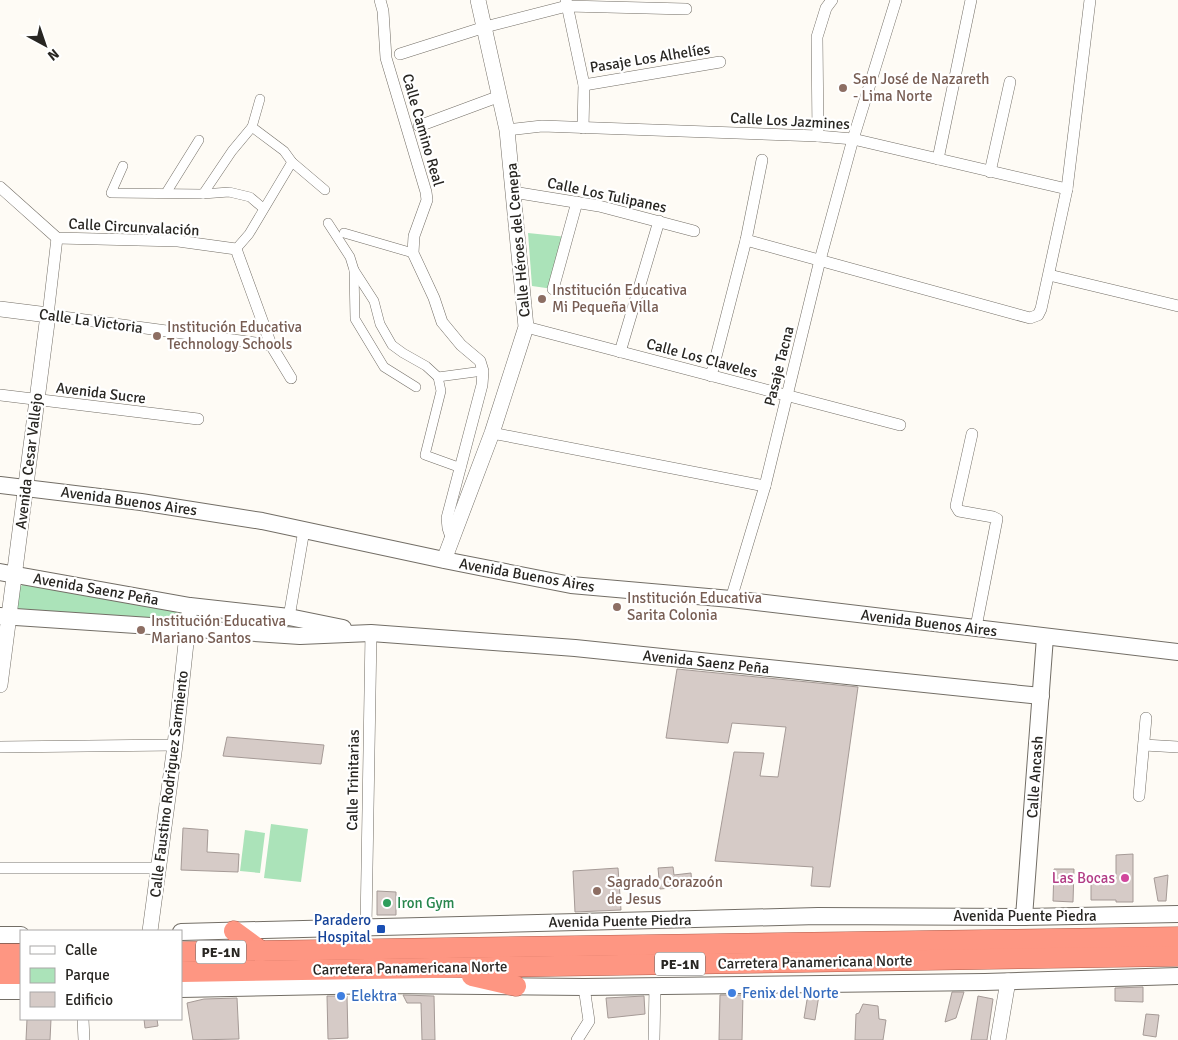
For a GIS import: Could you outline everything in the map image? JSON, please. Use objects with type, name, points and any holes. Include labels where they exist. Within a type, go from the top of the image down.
[{"type":"highway","points":[[234,931],[261,951]]},
{"type":"highway","name":"Carretera Panamericana Norte","points":[[182,952],[1178,937]]},
{"type":"highway","points":[[0,954],[20,954]]},
{"type":"highway","name":"Carretera Panamericana Norte","points":[[182,972],[1178,956]]},
{"type":"highway","points":[[423,968],[487,978],[516,986]]},
{"type":"highway","points":[[0,974],[20,974]]},
{"type":"main road","name":"Avenida Buenos Aires","points":[[0,484],[150,503],[262,521],[571,585],[731,599],[1178,652]]},
{"type":"main road","name":"Avenida Saenz Peña","points":[[7,573],[190,606],[289,617],[370,633]]},
{"type":"main road","name":"Avenida Saenz Peña","points":[[4,616],[300,636],[370,633],[575,648],[1041,696]]},
{"type":"main road","name":"Calle Ancash","points":[[1024,917],[1045,637]]},
{"type":"main road","name":"Avenida Puente Piedra","points":[[182,932],[818,916],[1024,917],[1178,914]]},
{"type":"main road","points":[[0,935],[20,935]]},
{"type":"main road","points":[[182,989],[383,985],[584,987],[1008,981],[1178,976]]},
{"type":"main road","points":[[0,991],[20,991]]},
{"type":"street","name":"Calle Camino Real","points":[[380,0],[383,11],[386,58],[426,192],[427,200],[414,236],[413,253]]},
{"type":"street","name":"Calle Héroes del Cenepa","points":[[444,560],[492,433],[526,327],[507,130],[478,0]]},
{"type":"street","points":[[818,136],[817,36],[826,8],[832,0]]},
{"type":"street","name":"Pasaje Tacna","points":[[731,599],[765,486],[820,260],[853,139],[896,0]]},
{"type":"street","points":[[938,160],[971,0]]},
{"type":"street","points":[[746,240],[1030,318],[1038,315],[1041,309],[1067,189],[1090,0]]},
{"type":"street","points":[[566,3],[584,84],[583,128]]},
{"type":"street","points":[[400,54],[566,3],[686,9]]},
{"type":"street","name":"Pasaje Los Alhelíes","points":[[584,84],[720,62]]},
{"type":"street","points":[[990,172],[1010,82]]},
{"type":"street","points":[[418,126],[500,96]]},
{"type":"street","points":[[204,194],[232,151],[252,127],[260,99]]},
{"type":"street","name":"Calle Los Jazmines","points":[[507,130],[542,126],[818,136],[853,139],[1067,189]]},
{"type":"street","points":[[252,127],[284,151],[292,162],[325,190]]},
{"type":"street","points":[[166,193],[199,140]]},
{"type":"street","points":[[711,376],[746,240],[762,160]]},
{"type":"street","points":[[291,378],[271,345],[236,249],[249,234],[292,162]]},
{"type":"street","points":[[123,166],[111,192],[204,194],[229,192],[250,197],[263,208]]},
{"type":"street","name":"Calle Circunvalación","points":[[0,186],[57,238],[178,241],[236,249]]},
{"type":"street","name":"Calle Los Tulipanes","points":[[513,192],[599,206],[694,231]]},
{"type":"street","points":[[553,289],[577,202]]},
{"type":"street","points":[[620,352],[659,222]]},
{"type":"street","points":[[328,223],[350,257],[354,270],[356,319],[384,367],[416,387]]},
{"type":"street","points":[[344,233],[413,253],[434,298],[442,322],[461,345],[480,361],[483,371],[482,384],[447,518],[452,540]]},
{"type":"street","name":"Avenida Cesar Vallejo","points":[[0,685],[7,573],[25,488],[57,238]]},
{"type":"street","points":[[354,270],[374,300],[380,324],[392,345],[426,366],[438,377],[441,392],[425,455],[461,468]]},
{"type":"street","points":[[1048,275],[1178,306]]},
{"type":"street","name":"Calle La Victoria","points":[[0,309],[271,345]]},
{"type":"street","name":"Calle Los Claveles","points":[[526,327],[900,425]]},
{"type":"street","points":[[438,377],[483,371]]},
{"type":"street","name":"Avenida Sucre","points":[[0,394],[198,419]]},
{"type":"street","points":[[492,433],[765,486]]},
{"type":"street","points":[[972,434],[956,506],[959,511],[993,516],[997,520],[976,628]]},
{"type":"street","points":[[289,617],[304,530]]},
{"type":"street","name":"Calle Faustino Rodriguez Sarmiento","points":[[150,930],[175,745],[190,606]]},
{"type":"street","name":"Calle Trinitarias","points":[[366,927],[370,633]]},
{"type":"street","points":[[1139,796],[1146,718]]},
{"type":"street","points":[[0,747],[175,745]]},
{"type":"street","points":[[1144,745],[1178,747]]},
{"type":"street","points":[[0,868],[159,868]]},
{"type":"street","points":[[998,1040],[1008,981]]},
{"type":"street","points":[[654,1040],[656,986]]},
{"type":"street","points":[[577,1040],[589,1021],[584,987]]},
{"type":"street","points":[[82,1020],[84,1040]]},
{"type":"green space","points":[[528,233],[567,237],[553,289],[532,286]]},
{"type":"green space","points":[[23,584],[180,612],[183,615],[183,621],[20,611],[17,608],[20,587]]},
{"type":"green space","points":[[271,824],[308,829],[301,882],[264,878]]},
{"type":"green space","points":[[245,830],[265,833],[260,873],[240,871]]},
{"type":"building","points":[[677,669],[858,687],[830,887],[811,886],[813,867],[715,861],[734,752],[764,753],[760,776],[778,777],[786,727],[732,723],[728,743],[666,738]]},
{"type":"building","points":[[227,737],[324,745],[321,764],[223,756]]},
{"type":"building","points":[[183,828],[208,830],[207,852],[239,854],[238,872],[181,870]]},
{"type":"building","points":[[1133,854],[1133,902],[1091,900],[1091,876],[1116,875],[1116,855]]},
{"type":"building","points":[[673,867],[674,875],[691,873],[692,886],[660,889],[658,868]]},
{"type":"building","name":"Sagrado Corazoón de Jesus","points":[[618,868],[621,910],[575,912],[573,871]]},
{"type":"building","points":[[1054,869],[1074,869],[1073,902],[1053,901]]},
{"type":"building","points":[[1168,875],[1166,901],[1158,901],[1154,878]]},
{"type":"building","name":"Iron Gym","points":[[377,891],[396,892],[396,915],[377,915]]},
{"type":"building","points":[[1143,987],[1143,1002],[1115,1001],[1115,988]]},
{"type":"building","points":[[952,992],[964,992],[956,1018],[945,1022]]},
{"type":"building","points":[[808,994],[819,995],[815,1020],[804,1018]]},
{"type":"building","points":[[403,995],[434,996],[435,1040],[422,1040],[421,1003],[407,1003]]},
{"type":"building","points":[[720,995],[743,995],[742,1040],[719,1040]]},
{"type":"building","points":[[327,996],[347,996],[348,1038],[328,1039]]},
{"type":"building","points":[[644,996],[645,1014],[608,1018],[606,998]]},
{"type":"building","points":[[978,996],[993,999],[987,1040],[971,1040]]},
{"type":"building","points":[[237,998],[239,1039],[193,1040],[187,1003],[204,999]]},
{"type":"building","points":[[863,1004],[878,1006],[879,1019],[886,1020],[883,1040],[855,1040],[856,1014],[859,1013]]},
{"type":"building","points":[[1146,1014],[1159,1015],[1156,1037],[1143,1035]]},
{"type":"building","points":[[27,1020],[51,1020],[50,1040],[26,1040]]},
{"type":"building","points":[[144,1020],[157,1020],[158,1026],[145,1028]]},
{"type":"place","name":"San José de Nazareth - Lima Norte","points":[[843,88]]},
{"type":"place","name":"Institución Educativa Mi Pequeña Villa","points":[[542,299]]},
{"type":"place","name":"Institución Educativa Technology Schools","points":[[157,336]]},
{"type":"place","name":"Institución Educativa Sarita Colonia","points":[[617,607]]},
{"type":"place","name":"Institución Educativa Mariano Santos","points":[[141,630]]},
{"type":"place","name":"Las Bocas","points":[[1125,878]]},
{"type":"place","name":"Sagrado Corazoón de Jesus","points":[[597,891]]},
{"type":"place","name":"Iron Gym","points":[[387,903]]},
{"type":"place","name":"Paradero Hospital","points":[[381,929]]},
{"type":"place","name":"Fenix del Norte","points":[[732,993]]},
{"type":"place","name":"Elektra","points":[[341,996]]}]
